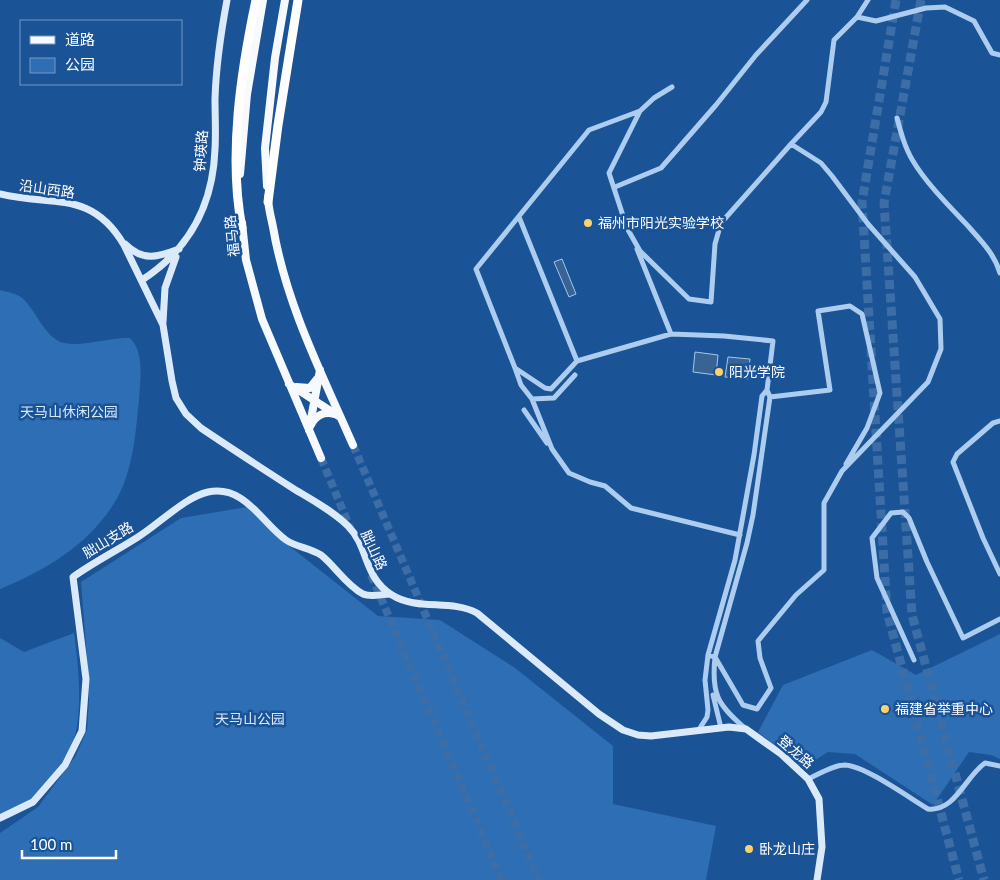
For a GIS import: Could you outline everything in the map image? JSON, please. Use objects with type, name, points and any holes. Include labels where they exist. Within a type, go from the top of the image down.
[{"type":"highway","points":[[242,228],[237,200],[236,164],[239,117],[250,26],[256,0]]},
{"type":"highway","points":[[268,202],[298,0]]},
{"type":"main road","name":"福马路","points":[[263,0],[247,94],[240,174],[242,228],[246,260],[259,308],[321,458]]},
{"type":"main road","points":[[285,0],[276,58],[266,148],[268,202],[277,254],[298,317],[353,445]]},
{"type":"main road","points":[[289,384],[299,388],[310,388],[317,381],[320,370]]},
{"type":"main road","points":[[308,430],[320,370]]},
{"type":"main road","points":[[289,384],[340,416]]},
{"type":"main road","points":[[308,430],[313,420],[321,414],[331,412],[340,416]]},
{"type":"street","name":"钟瑛路","points":[[142,280],[166,263],[180,249],[196,223],[210,186],[216,148],[215,98],[227,0]]},
{"type":"street","points":[[615,187],[661,168],[716,105],[756,55],[807,0]]},
{"type":"street","points":[[628,228],[640,251],[689,299],[711,302],[715,244],[721,222],[821,112],[826,102],[834,40],[857,17],[868,0]]},
{"type":"street","points":[[857,17],[876,21],[926,8],[945,7],[974,21],[992,53],[1000,56]]},
{"type":"street","points":[[672,87],[654,98],[640,111],[609,173],[628,228],[672,334]]},
{"type":"street","points":[[552,449],[532,399],[521,385],[476,269],[589,130],[640,111]]},
{"type":"street","points":[[897,118],[906,147],[913,161],[930,184],[984,243],[994,257],[1000,272]]},
{"type":"street","points":[[791,144],[821,163],[868,224],[915,277],[940,319],[941,349],[928,382],[842,471]]},
{"type":"street","name":"沿山西路","points":[[0,194],[64,202],[86,208],[106,221],[121,239],[142,280]]},
{"type":"street","points":[[519,216],[577,361]]},
{"type":"street","points":[[121,239],[136,252],[150,257],[180,249]]},
{"type":"street","points":[[163,325],[167,279],[180,249]]},
{"type":"street","name":"胐山路","points":[[142,280],[163,325],[174,390],[180,406],[186,414],[201,428],[347,525],[360,542],[376,582],[389,594]]},
{"type":"street","points":[[708,655],[715,657],[743,705],[757,709],[772,688],[760,658],[758,641],[796,595],[824,570],[824,503],[867,428],[880,393],[862,314],[850,306],[818,311],[830,390],[770,397]]},
{"type":"street","points":[[515,368],[551,390],[577,361],[672,334],[724,336],[773,341],[767,390],[770,397],[754,508],[713,671],[714,695],[721,728]]},
{"type":"street","points":[[532,399],[554,398],[575,375]]},
{"type":"street","points":[[698,731],[707,717],[705,680],[708,655],[740,535],[762,396],[767,390]]},
{"type":"street","points":[[524,410],[570,473],[605,486],[631,508],[740,535]]},
{"type":"street","points":[[1000,421],[993,423],[957,454],[953,462],[983,538],[1000,574]]},
{"type":"street","name":"胐山支路","points":[[0,818],[33,802],[65,765],[82,731],[86,679],[73,576],[102,557],[137,538],[191,499],[209,492],[226,492],[237,496],[252,506],[286,540],[321,556],[364,594],[389,594]]},
{"type":"street","points":[[745,508],[754,508]]},
{"type":"street","points":[[914,660],[877,578],[872,538],[891,513],[902,512],[909,518],[927,562],[963,638],[1000,619]]},
{"type":"street","points":[[729,580],[736,582]]},
{"type":"street","points":[[389,594],[402,600],[456,606],[477,614],[599,714],[623,730],[644,736],[730,727],[746,729]]},
{"type":"street","points":[[706,697],[714,695]]},
{"type":"street","points":[[714,695],[746,729]]},
{"type":"street","name":"登龙路","points":[[746,729],[781,754],[808,779],[819,799],[822,848],[816,880]]},
{"type":"street","points":[[808,779],[844,765],[860,768],[928,809],[936,810],[947,805],[976,769],[985,763],[1000,766]]},
{"type":"green space","name":"天马山休闲公园","points":[[0,290],[22,298],[51,336],[64,343],[80,344],[130,338],[138,351],[141,375],[137,421],[127,476],[102,521],[88,536],[55,561],[37,572],[0,589]]},
{"type":"green space","name":"天马山公园","points":[[247,507],[283,541],[378,616],[440,620],[515,668],[613,746],[613,804],[716,826],[706,880],[0,880],[0,833],[38,807],[75,757],[87,730],[88,670],[81,582],[181,518]]},
{"type":"green space","points":[[74,633],[78,664],[79,699],[76,733],[71,749],[58,770],[25,807],[11,817],[0,819],[0,638],[24,652]]},
{"type":"green space","name":"福建省举重中心","points":[[1000,634],[1000,759],[991,755],[969,752],[933,805],[855,754],[828,752],[803,768],[758,732],[783,685],[872,650],[916,675]]},
{"type":"shaded area","points":[[562,259],[576,294],[569,297],[554,262]]},
{"type":"shaded area","points":[[695,352],[718,355],[716,375],[693,372]]},
{"type":"shaded area","points":[[728,357],[750,359],[748,379],[725,377]]},
{"type":"tunnel","points":[[896,0],[862,202],[887,612],[959,880]]},
{"type":"tunnel","points":[[921,0],[884,203],[912,615],[984,880]]},
{"type":"tunnel","points":[[353,445],[539,880]]},
{"type":"tunnel","points":[[321,458],[351,530]]},
{"type":"tunnel","points":[[371,575],[502,880]]},
{"type":"place","name":"福州市阳光实验学校","points":[[588,223]]},
{"type":"place","name":"阳光学院","points":[[719,372]]},
{"type":"place","name":"福建省举重中心","points":[[885,709]]},
{"type":"place","name":"卧龙山庄","points":[[749,849]]}]
